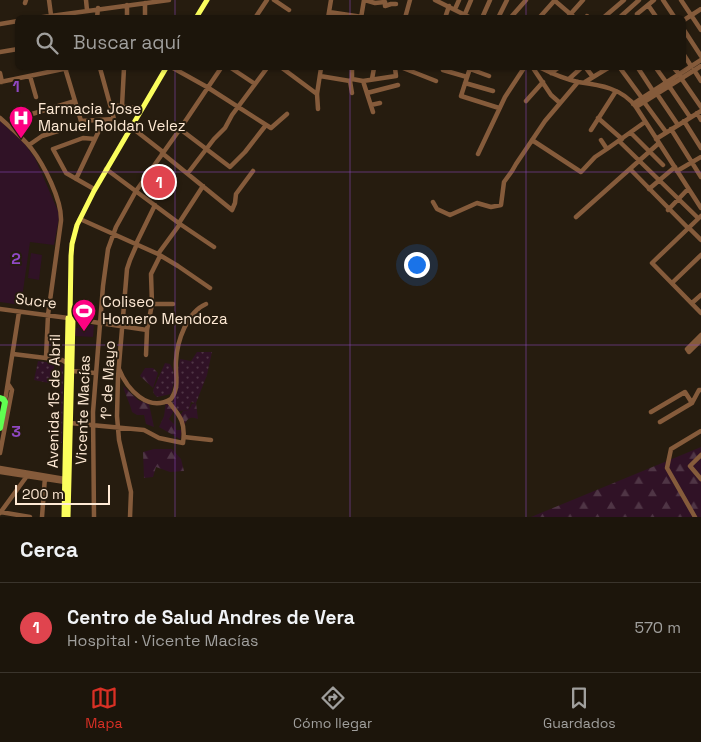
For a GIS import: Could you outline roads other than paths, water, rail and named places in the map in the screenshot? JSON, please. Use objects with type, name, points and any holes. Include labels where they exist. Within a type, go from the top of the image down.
[{"type":"highway","points":[[0,428],[2,400]]},
{"type":"main road","points":[[198,15],[207,0]]},
{"type":"main road","name":"Avenida 15 de Abril","points":[[64,517],[67,363],[72,244],[80,219],[94,189],[165,70]]},
{"type":"main road","name":"Avenida 15 de Abril","points":[[68,517],[73,346],[70,318]]},
{"type":"street","points":[[49,0],[51,15],[169,0]]},
{"type":"street","points":[[86,0],[87,10]]},
{"type":"street","points":[[257,15],[267,0]]},
{"type":"street","points":[[274,0],[289,10]]},
{"type":"street","points":[[329,15],[331,0]]},
{"type":"street","points":[[361,15],[364,0],[374,3],[386,2],[386,6],[396,4]]},
{"type":"street","points":[[406,15],[410,0]]},
{"type":"street","points":[[435,0],[441,1],[464,14],[470,0]]},
{"type":"street","points":[[455,9],[459,0]]},
{"type":"street","points":[[483,15],[490,0]]},
{"type":"street","points":[[500,15],[508,0]]},
{"type":"street","points":[[513,15],[526,0]]},
{"type":"street","points":[[542,15],[554,0],[570,15]]},
{"type":"street","points":[[572,15],[583,0]]},
{"type":"street","points":[[606,15],[624,0]]},
{"type":"street","points":[[622,15],[640,0]]},
{"type":"street","points":[[639,15],[654,0]]},
{"type":"street","points":[[663,0],[673,15]]},
{"type":"street","points":[[680,0],[701,30]]},
{"type":"street","points":[[144,15],[145,3]]},
{"type":"street","points":[[127,5],[127,15]]},
{"type":"street","points":[[648,5],[655,15]]},
{"type":"street","points":[[446,15],[449,6]]},
{"type":"street","points":[[632,6],[637,15]]},
{"type":"street","points":[[97,15],[98,8]]},
{"type":"street","points":[[686,19],[701,9]]},
{"type":"street","points":[[0,24],[15,22]]},
{"type":"street","points":[[686,33],[701,56]]},
{"type":"street","points":[[0,52],[15,50]]},
{"type":"street","points":[[686,58],[701,81]]},
{"type":"street","points":[[634,106],[693,68],[701,60]]},
{"type":"street","points":[[693,68],[701,66]]},
{"type":"street","points":[[0,73],[1,82],[49,70]]},
{"type":"street","points":[[67,70],[81,121],[114,119],[101,70]]},
{"type":"street","points":[[122,106],[124,70]]},
{"type":"street","points":[[177,70],[271,128],[287,114]]},
{"type":"street","name":"Vicente Macías","points":[[94,517],[92,425],[106,259],[113,234],[136,190],[180,129],[219,70]]},
{"type":"street","points":[[234,70],[255,84]]},
{"type":"street","points":[[188,173],[225,128],[238,106],[266,70]]},
{"type":"street","points":[[285,70],[317,94]]},
{"type":"street","points":[[318,109],[317,94],[321,70]]},
{"type":"street","points":[[352,70],[352,93]]},
{"type":"street","points":[[372,79],[374,70]]},
{"type":"street","points":[[320,76],[363,81],[396,76],[395,70]]},
{"type":"street","points":[[408,70],[436,81]]},
{"type":"street","points":[[443,70],[467,77]]},
{"type":"street","points":[[469,70],[461,96],[499,108]]},
{"type":"street","points":[[475,70],[489,76]]},
{"type":"street","points":[[478,154],[499,108],[523,70]]},
{"type":"street","points":[[535,70],[560,103]]},
{"type":"street","points":[[545,70],[578,82],[585,82],[616,91],[634,106],[701,208]]},
{"type":"street","points":[[551,73],[555,70]]},
{"type":"street","points":[[569,79],[579,70]]},
{"type":"street","points":[[588,70],[593,77]]},
{"type":"street","points":[[585,82],[602,70]]},
{"type":"street","points":[[621,70],[666,132]]},
{"type":"street","points":[[639,70],[678,125]]},
{"type":"street","points":[[658,70],[690,117]]},
{"type":"street","points":[[676,70],[700,110],[701,120]]},
{"type":"street","points":[[30,76],[36,97]]},
{"type":"street","points":[[363,81],[373,112]]},
{"type":"street","points":[[526,101],[543,82]]},
{"type":"street","points":[[433,202],[437,208],[450,215],[477,203],[491,206],[501,205],[504,182],[545,121],[578,82]]},
{"type":"street","points":[[465,83],[493,91]]},
{"type":"street","points":[[367,93],[398,86]]},
{"type":"street","points":[[591,130],[616,91]]},
{"type":"street","points":[[12,129],[32,114],[75,100]]},
{"type":"street","points":[[371,105],[380,103]]},
{"type":"street","points":[[111,105],[142,110]]},
{"type":"street","points":[[576,217],[650,151],[666,132],[700,110]]},
{"type":"street","points":[[0,118],[29,145],[37,156],[59,202],[61,215],[48,315],[46,357]]},
{"type":"street","points":[[598,118],[678,199],[700,217],[652,263],[701,313]]},
{"type":"street","points":[[76,179],[104,120]]},
{"type":"street","points":[[684,121],[701,148]]},
{"type":"street","points":[[532,140],[581,172],[595,157],[645,122]]},
{"type":"street","points":[[180,129],[230,167],[245,152],[266,125]]},
{"type":"street","points":[[131,127],[232,210],[236,202],[236,194],[253,171]]},
{"type":"street","points":[[671,129],[701,177]]},
{"type":"street","points":[[29,145],[42,136],[61,130]]},
{"type":"street","points":[[631,132],[663,165]]},
{"type":"street","points":[[94,189],[64,171],[53,150],[83,138],[95,139]]},
{"type":"street","points":[[601,140],[607,149]]},
{"type":"street","points":[[650,189],[676,169],[701,157]]},
{"type":"street","points":[[106,169],[214,247]]},
{"type":"street","points":[[630,169],[668,210],[701,240]]},
{"type":"street","points":[[146,355],[147,330],[152,304],[152,274],[159,255],[203,186]]},
{"type":"street","points":[[668,210],[688,189]]},
{"type":"street","points":[[695,200],[701,196]]},
{"type":"street","name":"1º de Mayo","points":[[130,517],[131,492],[119,440],[117,416],[127,269],[155,205]]},
{"type":"street","points":[[80,219],[159,255],[210,288]]},
{"type":"street","points":[[672,284],[701,255]]},
{"type":"street","points":[[692,303],[701,295]]},
{"type":"street","points":[[152,304],[173,304]]},
{"type":"street","points":[[119,369],[128,385],[144,401],[156,403],[168,401],[175,393],[177,380],[176,361],[186,324],[195,311],[206,304]]},
{"type":"street","name":"Sucre","points":[[0,309],[147,330]]},
{"type":"street","points":[[2,400],[8,384],[19,312]]},
{"type":"street","points":[[701,335],[686,349],[689,352],[701,340]]},
{"type":"street","points":[[57,358],[68,353],[73,346]]},
{"type":"street","points":[[13,354],[57,358],[67,363],[72,371],[95,373]]},
{"type":"street","points":[[0,453],[12,390],[8,384]]},
{"type":"street","points":[[660,422],[692,403],[699,390],[701,390]]},
{"type":"street","points":[[651,412],[685,392],[692,403]]},
{"type":"street","points":[[168,401],[182,419],[183,440]]},
{"type":"street","points":[[70,423],[144,430],[159,438],[211,440]]},
{"type":"street","points":[[696,517],[666,468],[671,449],[701,431]]},
{"type":"street","points":[[701,455],[690,466],[701,479]]},
{"type":"street","points":[[0,468],[65,481]]},
{"type":"street","points":[[0,468],[39,473],[44,477]]},
{"type":"street","points":[[27,474],[0,513],[30,517]]},
{"type":"street","points":[[42,517],[44,477]]},
{"type":"place","name":"Farmacia Jose Manuel Roldan Velez","points":[[21,139]]},
{"type":"place","name":"Centro de Salud Andres de Vera","points":[[159,182]]},
{"type":"place","name":"Coliseo Homero Mendoza","points":[[84,332]]}]
